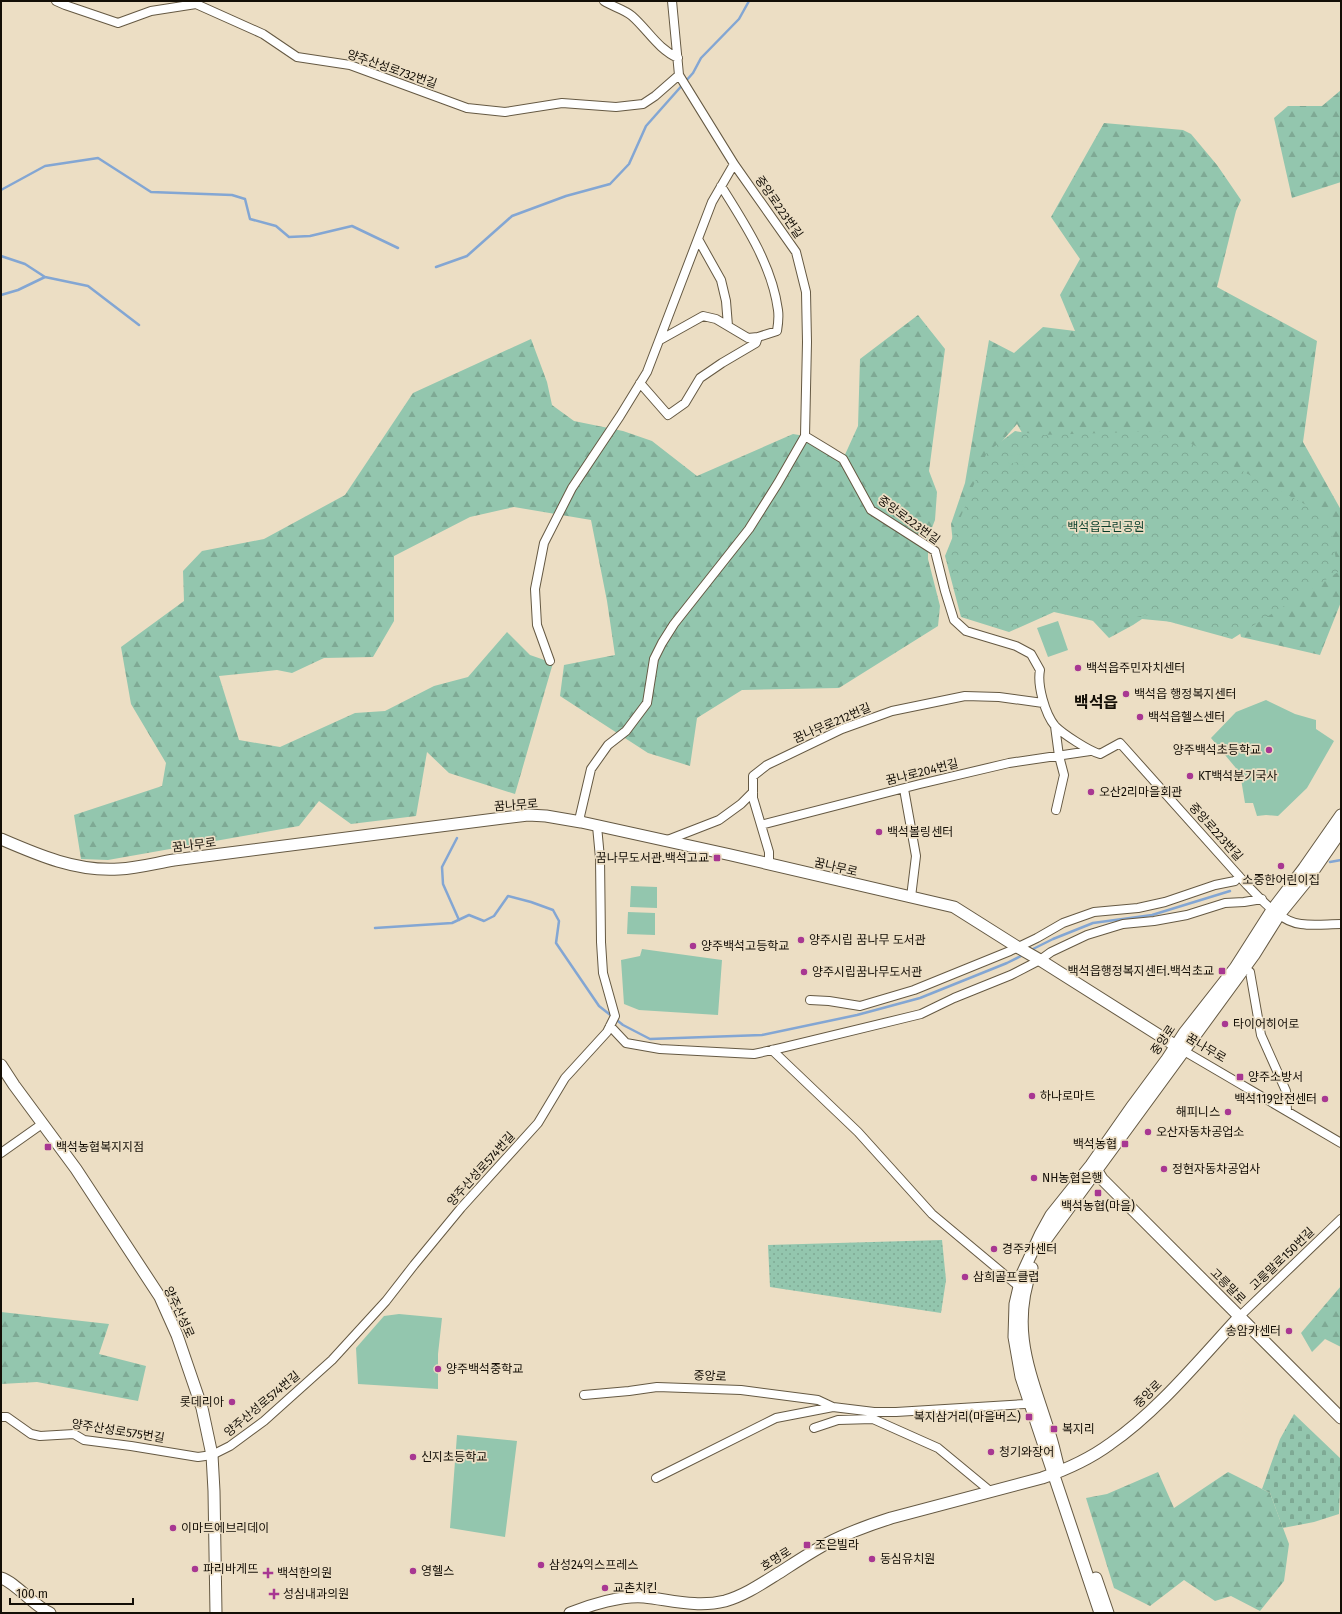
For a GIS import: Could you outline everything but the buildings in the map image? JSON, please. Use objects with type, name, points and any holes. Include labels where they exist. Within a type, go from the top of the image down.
[{"type":"street","name":"양주산성로732번길","points":[[56,1],[65,6],[118,23],[151,11],[196,4],[263,34],[297,57],[350,65],[467,108],[505,112],[562,104],[616,107],[643,104],[680,77]]},
{"type":"street","points":[[604,1],[631,15],[670,54],[678,58]]},
{"type":"street","name":"중앙로223번길","points":[[672,1],[680,77],[734,164],[796,252],[806,292],[807,342],[805,436],[843,459],[871,510],[935,551],[954,620],[966,631],[1016,646],[1031,654],[1040,670],[1039,676],[1043,703],[1055,726],[1090,751],[1100,754],[1120,744],[1259,897]]},
{"type":"street","points":[[550,661],[537,625],[535,589],[544,543],[572,488],[620,416],[647,372],[712,202],[734,164]]},
{"type":"street","points":[[660,340],[703,316],[716,319],[748,338],[758,337],[777,331],[779,312],[771,278],[745,223],[721,186]]},
{"type":"street","points":[[698,239],[721,280],[726,301],[728,326]]},
{"type":"street","points":[[640,384],[668,415],[685,403],[700,378],[722,363],[756,344],[758,337]]},
{"type":"street","points":[[581,822],[580,816],[592,769],[608,745],[626,731],[647,703],[654,659],[662,643],[674,624],[749,529],[805,436]]},
{"type":"street","name":"꿈나무로212번길","points":[[753,792],[753,776],[767,765],[842,730],[892,711],[965,696],[1043,703]]},
{"type":"street","points":[[1055,726],[1059,756],[1064,775],[1056,810]]},
{"type":"street","name":"꿈나로204번길","points":[[761,825],[1009,764],[1090,751]]},
{"type":"street","points":[[904,789],[916,856],[910,897]]},
{"type":"street","points":[[753,792],[753,798],[769,852],[769,864]]},
{"type":"street","points":[[665,841],[719,820],[741,804],[753,792]]},
{"type":"street","name":"꿈나무로","points":[[1,839],[54,861],[108,869],[120,869],[174,860],[528,815],[546,816],[581,822],[769,864],[954,907],[1180,1048],[1341,1143]]},
{"type":"street","name":"중앙로","points":[[1022,1289],[1044,1241],[1097,1171],[1235,968],[1338,830],[1341,815]]},
{"type":"street","points":[[597,826],[600,858],[603,973],[612,1021],[626,1043],[660,1049],[754,1054],[921,1014],[954,998],[1011,975],[1040,960],[1051,952],[1087,935],[1123,924],[1187,916],[1225,903],[1244,902],[1259,897],[1276,913],[1300,924],[1341,924]]},
{"type":"street","points":[[810,1000],[830,1000],[860,1006],[914,990],[1010,951],[1063,923],[1094,912],[1138,908],[1165,902],[1214,885],[1235,881],[1239,876]]},
{"type":"street","name":"중앙로","points":[[1100,1613],[1056,1473],[1050,1434],[1034,1402],[1022,1336],[1022,1289],[1028,1259],[1051,1215],[1180,1048],[1245,968],[1276,913]]},
{"type":"street","points":[[1245,968],[1250,972],[1261,1035],[1286,1091],[1287,1111]]},
{"type":"street","name":"양주산성로574번길","points":[[212,1455],[230,1446],[264,1421],[332,1360],[386,1301],[461,1208],[538,1123],[566,1078],[607,1032],[612,1021]]},
{"type":"street","points":[[772,1050],[858,1132],[932,1214],[1022,1289]]},
{"type":"street","name":"양주산성로","points":[[1,1065],[42,1124],[76,1169],[160,1297],[177,1335],[192,1376],[208,1429],[212,1455],[216,1613]]},
{"type":"street","points":[[1,1153],[42,1124]]},
{"type":"street","name":"고릉말로","points":[[1097,1171],[1102,1178],[1341,1418]]},
{"type":"street","name":"고릉말로150번길","points":[[1240,1316],[1341,1218]]},
{"type":"street","name":"중앙로","points":[[1056,1473],[1109,1445],[1130,1430],[1240,1316]]},
{"type":"street","name":"중앙로","points":[[584,1395],[629,1391],[657,1386],[770,1393],[818,1400],[833,1407]]},
{"type":"street","name":"중앙로","points":[[656,1478],[776,1418],[833,1407],[874,1412],[896,1412],[1034,1402]]},
{"type":"street","name":"양주산성로575번길","points":[[1,1418],[7,1417],[31,1434],[40,1436],[74,1434],[84,1440],[198,1457],[212,1455]]},
{"type":"street","points":[[814,1428],[838,1420],[873,1419],[938,1448],[993,1491],[1008,1490],[1034,1483],[1049,1485],[1055,1490],[1065,1519],[1074,1534]]},
{"type":"street","name":"중앙로","points":[[1056,1473],[1108,1613]]},
{"type":"street","name":"호명로","points":[[570,1613],[594,1605],[627,1597],[643,1597],[685,1604],[725,1601],[749,1591],[827,1544],[866,1526],[1056,1473]]},
{"type":"street","points":[[1,1578],[29,1598],[40,1608],[50,1613]]},
{"type":"green space","points":[[1341,90],[1341,182],[1292,198],[1274,118],[1288,106],[1322,106]]},
{"type":"green space","points":[[1104,123],[1183,130],[1191,134],[1217,165],[1241,200],[1236,211],[1217,287],[1317,341],[1303,442],[1341,510],[1341,602],[1320,655],[1241,637],[1228,580],[1226,627],[1142,619],[1109,638],[1078,605],[1048,478],[1017,424],[991,454],[953,544],[951,524],[965,483],[989,340],[1014,353],[1043,327],[1075,331],[1060,295],[1080,259],[1051,217]]},
{"type":"green space","points":[[918,315],[945,349],[929,471],[937,492],[935,520],[928,538],[928,559],[940,606],[938,626],[839,688],[742,690],[697,718],[690,766],[648,753],[560,696],[564,665],[615,655],[607,601],[591,520],[514,507],[470,517],[394,556],[394,621],[373,657],[324,658],[292,673],[277,670],[219,676],[239,740],[280,747],[355,713],[385,711],[434,686],[468,677],[507,632],[530,655],[553,663],[515,794],[449,773],[427,752],[416,816],[351,824],[319,801],[299,826],[108,860],[81,859],[74,815],[162,786],[166,763],[131,704],[121,647],[184,601],[183,571],[202,551],[264,539],[345,495],[413,393],[531,339],[547,382],[552,405],[574,421],[623,431],[652,441],[697,476],[793,434],[805,436],[843,459],[858,426],[860,359]]},
{"type":"green space","name":"백석읍근린공원","points":[[1015,431],[1040,435],[1167,431],[1329,517],[1338,572],[1232,639],[1145,615],[1107,624],[1054,612],[1009,632],[961,617],[945,556],[987,452]]},
{"type":"green space","points":[[1022,454],[1023,461],[1009,464],[1007,456]]},
{"type":"green space","points":[[1023,464],[1025,470],[1010,473],[1009,466]]},
{"type":"green space","points":[[1058,621],[1068,650],[1048,657],[1037,628]]},
{"type":"green space","points":[[1266,700],[1295,714],[1316,720],[1316,729],[1334,741],[1307,788],[1278,816],[1257,816],[1253,803],[1245,803],[1240,773],[1211,738],[1236,712]]},
{"type":"green space","points":[[631,886],[657,887],[657,908],[630,907]]},
{"type":"green space","points":[[628,912],[655,913],[655,935],[627,934]]},
{"type":"green space","points":[[642,949],[722,960],[718,1015],[639,1010],[624,1004],[621,960],[640,956]]},
{"type":"green space","points":[[942,1240],[946,1280],[941,1313],[770,1287],[768,1245]]},
{"type":"green space","points":[[1341,1286],[1341,1347],[1325,1339],[1312,1352],[1301,1333]]},
{"type":"green space","points":[[1,1312],[109,1324],[99,1354],[146,1366],[138,1401],[37,1382],[1,1384]]},
{"type":"green space","points":[[399,1314],[442,1318],[438,1354],[438,1389],[358,1384],[356,1348],[384,1316]]},
{"type":"green space","points":[[1294,1414],[1341,1459],[1339,1514],[1314,1522],[1283,1528],[1270,1493],[1262,1489],[1280,1439]]},
{"type":"green space","points":[[457,1435],[517,1441],[505,1537],[450,1528]]},
{"type":"green space","points":[[1158,1472],[1174,1508],[1228,1472],[1270,1493],[1289,1544],[1284,1581],[1260,1611],[1231,1596],[1215,1601],[1184,1580],[1150,1606],[1114,1588],[1086,1498],[1107,1494]]},
{"type":"waterway","points":[[436,267],[467,256],[512,216],[566,196],[610,184],[629,164],[646,126],[693,73],[701,58],[739,19],[749,1]]},
{"type":"waterway","points":[[1,190],[45,166],[98,158],[151,192],[232,195],[245,199],[250,219],[276,226],[289,237],[310,236],[352,226],[398,248]]},
{"type":"waterway","points":[[1,256],[25,264],[45,277]]},
{"type":"waterway","points":[[1,295],[18,290],[45,277],[88,286],[139,325]]},
{"type":"waterway","points":[[457,838],[442,867],[443,884],[459,920]]},
{"type":"waterway","points":[[1330,862],[1341,860]]},
{"type":"waterway","points":[[1031,950],[1053,939],[1093,923],[1152,915],[1230,891]]},
{"type":"waterway","points":[[375,928],[452,923],[469,915],[484,921],[494,916],[508,896],[553,910],[559,921],[556,943],[599,1006],[623,1025],[650,1039],[762,1035],[857,1015],[920,998],[1007,963],[1023,955]]},
{"type":"place","name":"백석읍주민자치센터","points":[[1078,668]]},
{"type":"place","name":"백석읍 행정복지센터","points":[[1126,694]]},
{"type":"place","name":"백석읍헬스센터","points":[[1140,717]]},
{"type":"place","name":"양주백석초등학교","points":[[1269,750]]},
{"type":"place","name":"KT백석분기국사","points":[[1190,776]]},
{"type":"place","name":"오산2리마을회관","points":[[1091,792]]},
{"type":"place","name":"백석볼링센터","points":[[879,832]]},
{"type":"place","name":"꿈나무도서관.백석고교","points":[[717,858]]},
{"type":"place","name":"소중한어린이집","points":[[1281,866]]},
{"type":"place","name":"양주시립 꿈나무 도서관","points":[[801,940]]},
{"type":"place","name":"양주백석고등학교","points":[[693,946]]},
{"type":"place","name":"백석읍행정복지센터.백석초교","points":[[1222,971]]},
{"type":"place","name":"양주시립꿈나무도서관","points":[[804,972]]},
{"type":"place","name":"타이어히어로","points":[[1225,1024]]},
{"type":"place","name":"양주소방서","points":[[1240,1077]]},
{"type":"place","name":"하나로마트","points":[[1032,1096]]},
{"type":"place","name":"백석119안전센터","points":[[1325,1099]]},
{"type":"place","name":"해피니스","points":[[1228,1112]]},
{"type":"place","name":"오산자동차공업소","points":[[1148,1132]]},
{"type":"place","name":"백석농협","points":[[1125,1144]]},
{"type":"place","name":"백석농협복지지점","points":[[48,1147]]},
{"type":"place","name":"정현자동차공업사","points":[[1164,1169]]},
{"type":"place","name":"NH농협은행","points":[[1034,1178]]},
{"type":"place","name":"백석농협(마을)","points":[[1098,1193]]},
{"type":"place","name":"경주카센터","points":[[994,1249]]},
{"type":"place","name":"삼희골프클럽","points":[[965,1277]]},
{"type":"place","name":"송암카센터","points":[[1289,1331]]},
{"type":"place","name":"양주백석중학교","points":[[438,1369]]},
{"type":"place","name":"롯데리아","points":[[232,1402]]},
{"type":"place","name":"복지삼거리(마을버스)","points":[[1029,1417]]},
{"type":"place","name":"복지리","points":[[1054,1429]]},
{"type":"place","name":"청기와장어","points":[[991,1452]]},
{"type":"place","name":"신지초등학교","points":[[413,1457]]},
{"type":"place","name":"이마트에브리데이","points":[[173,1528]]},
{"type":"place","name":"조은빌라","points":[[807,1545]]},
{"type":"place","name":"동심유치원","points":[[872,1559]]},
{"type":"place","name":"삼성24익스프레스","points":[[541,1565]]},
{"type":"place","name":"파리바게뜨","points":[[195,1569]]},
{"type":"place","name":"영헬스","points":[[413,1571]]},
{"type":"place","name":"백석한의원","points":[[268,1573]]},
{"type":"place","name":"교촌치킨","points":[[605,1588]]},
{"type":"place","name":"성심내과의원","points":[[274,1594]]},
{"type":"district","name":"백석읍","points":[[1096,702]]}]
